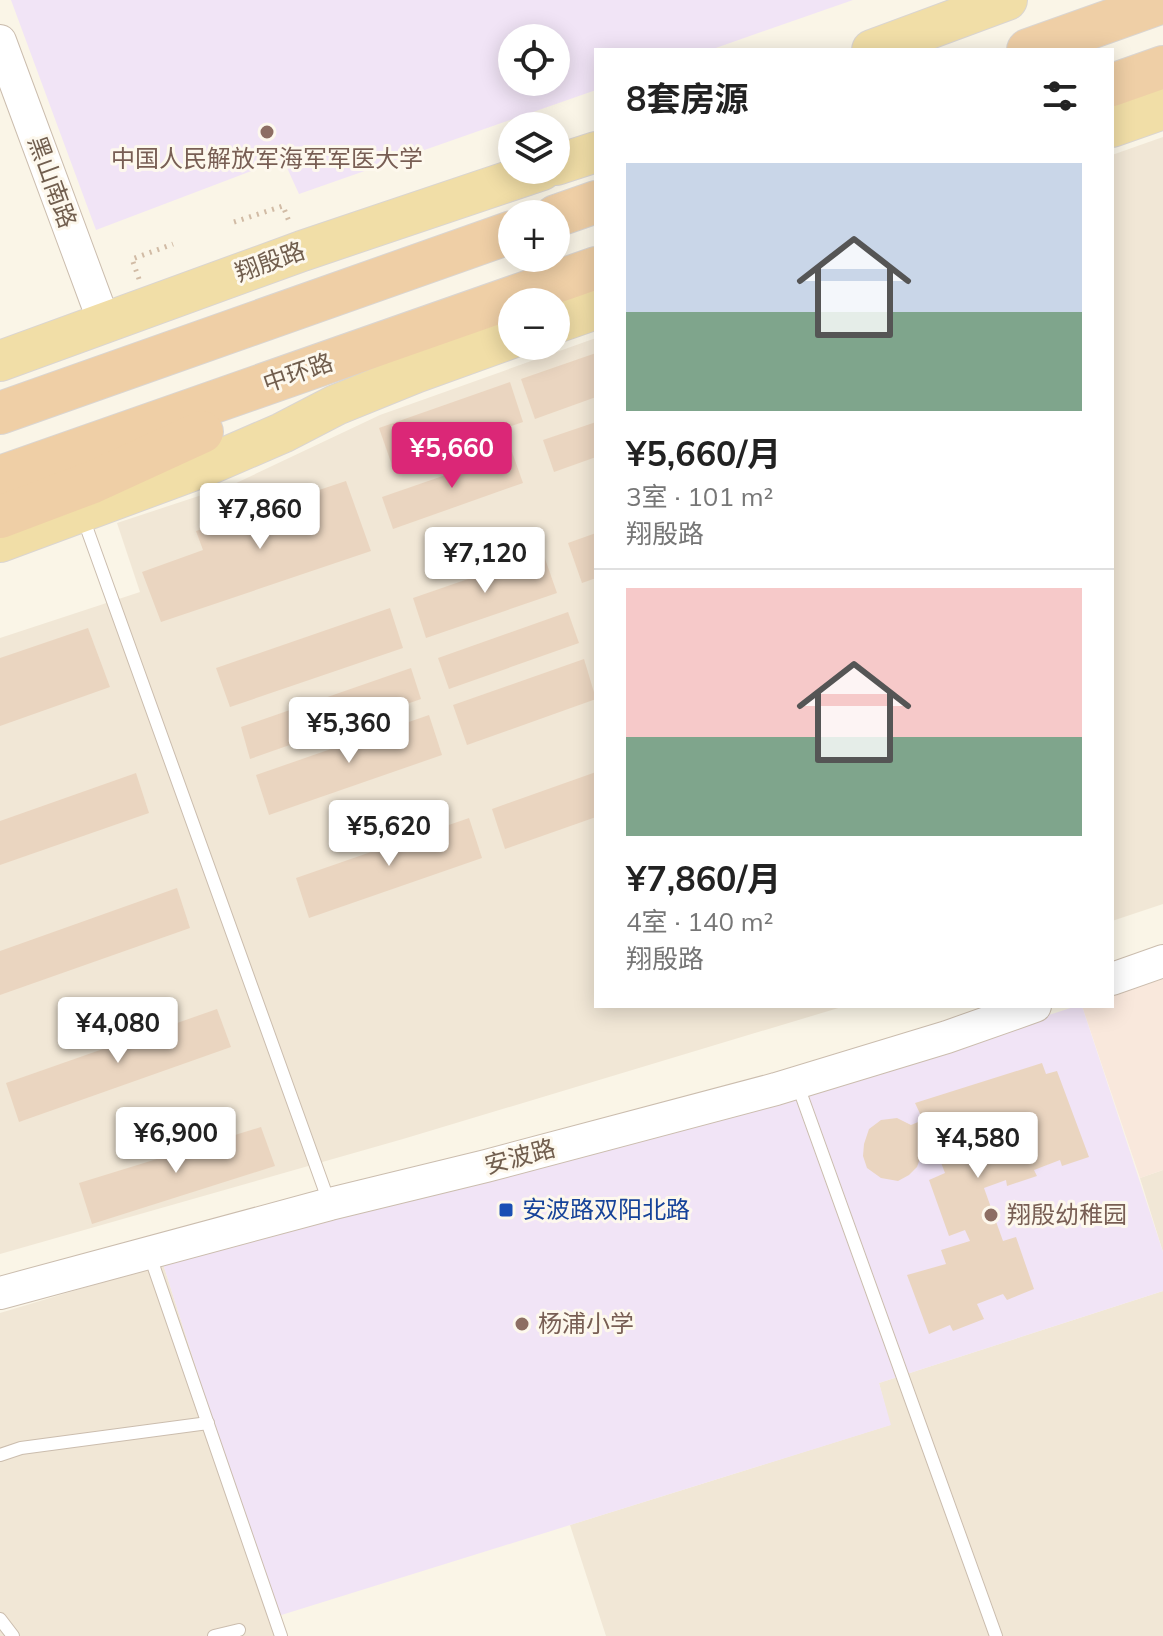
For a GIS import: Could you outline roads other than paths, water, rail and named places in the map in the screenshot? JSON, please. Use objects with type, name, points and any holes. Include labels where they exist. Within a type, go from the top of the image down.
[{"type":"highway","points":[[1034,48],[1163,2]]},
{"type":"highway","points":[[1114,84],[1163,67]]},
{"type":"highway","points":[[570,211],[594,203]]},
{"type":"highway","points":[[0,413],[498,237]]},
{"type":"highway","name":"中环路","points":[[0,477],[594,269]]},
{"type":"highway","points":[[0,517],[93,482],[427,328]]},
{"type":"main road","points":[[877,48],[1007,0]]},
{"type":"main road","points":[[1114,126],[1163,109]]},
{"type":"main road","points":[[570,160],[594,153]]},
{"type":"main road","name":"翔殷路","points":[[0,361],[302,251],[501,184]]},
{"type":"main road","points":[[570,318],[594,310]]},
{"type":"main road","points":[[0,542],[208,465],[282,433],[336,405],[498,343]]},
{"type":"street","name":"黑山南路","points":[[0,41],[104,322]]},
{"type":"street","points":[[1114,978],[1163,961]]},
{"type":"street","name":"安波路","points":[[0,1293],[797,1083],[1029,1008]]},
{"type":"lane","points":[[81,512],[330,1204]]},
{"type":"lane","points":[[797,1083],[996,1636]]},
{"type":"lane","points":[[149,1253],[281,1636]]},
{"type":"lane","points":[[0,1455],[21,1448],[208,1423]]},
{"type":"lane","points":[[0,1619],[13,1636]]},
{"type":"lane","points":[[214,1636],[239,1630]]},
{"type":"place","name":"中国人民解放军海军军医大学","points":[[267,132]]},
{"type":"place","name":"安波路双阳北路","points":[[506,1210]]},
{"type":"place","name":"翔殷幼稚园","points":[[991,1215]]},
{"type":"place","name":"杨浦小学","points":[[522,1324]]}]
